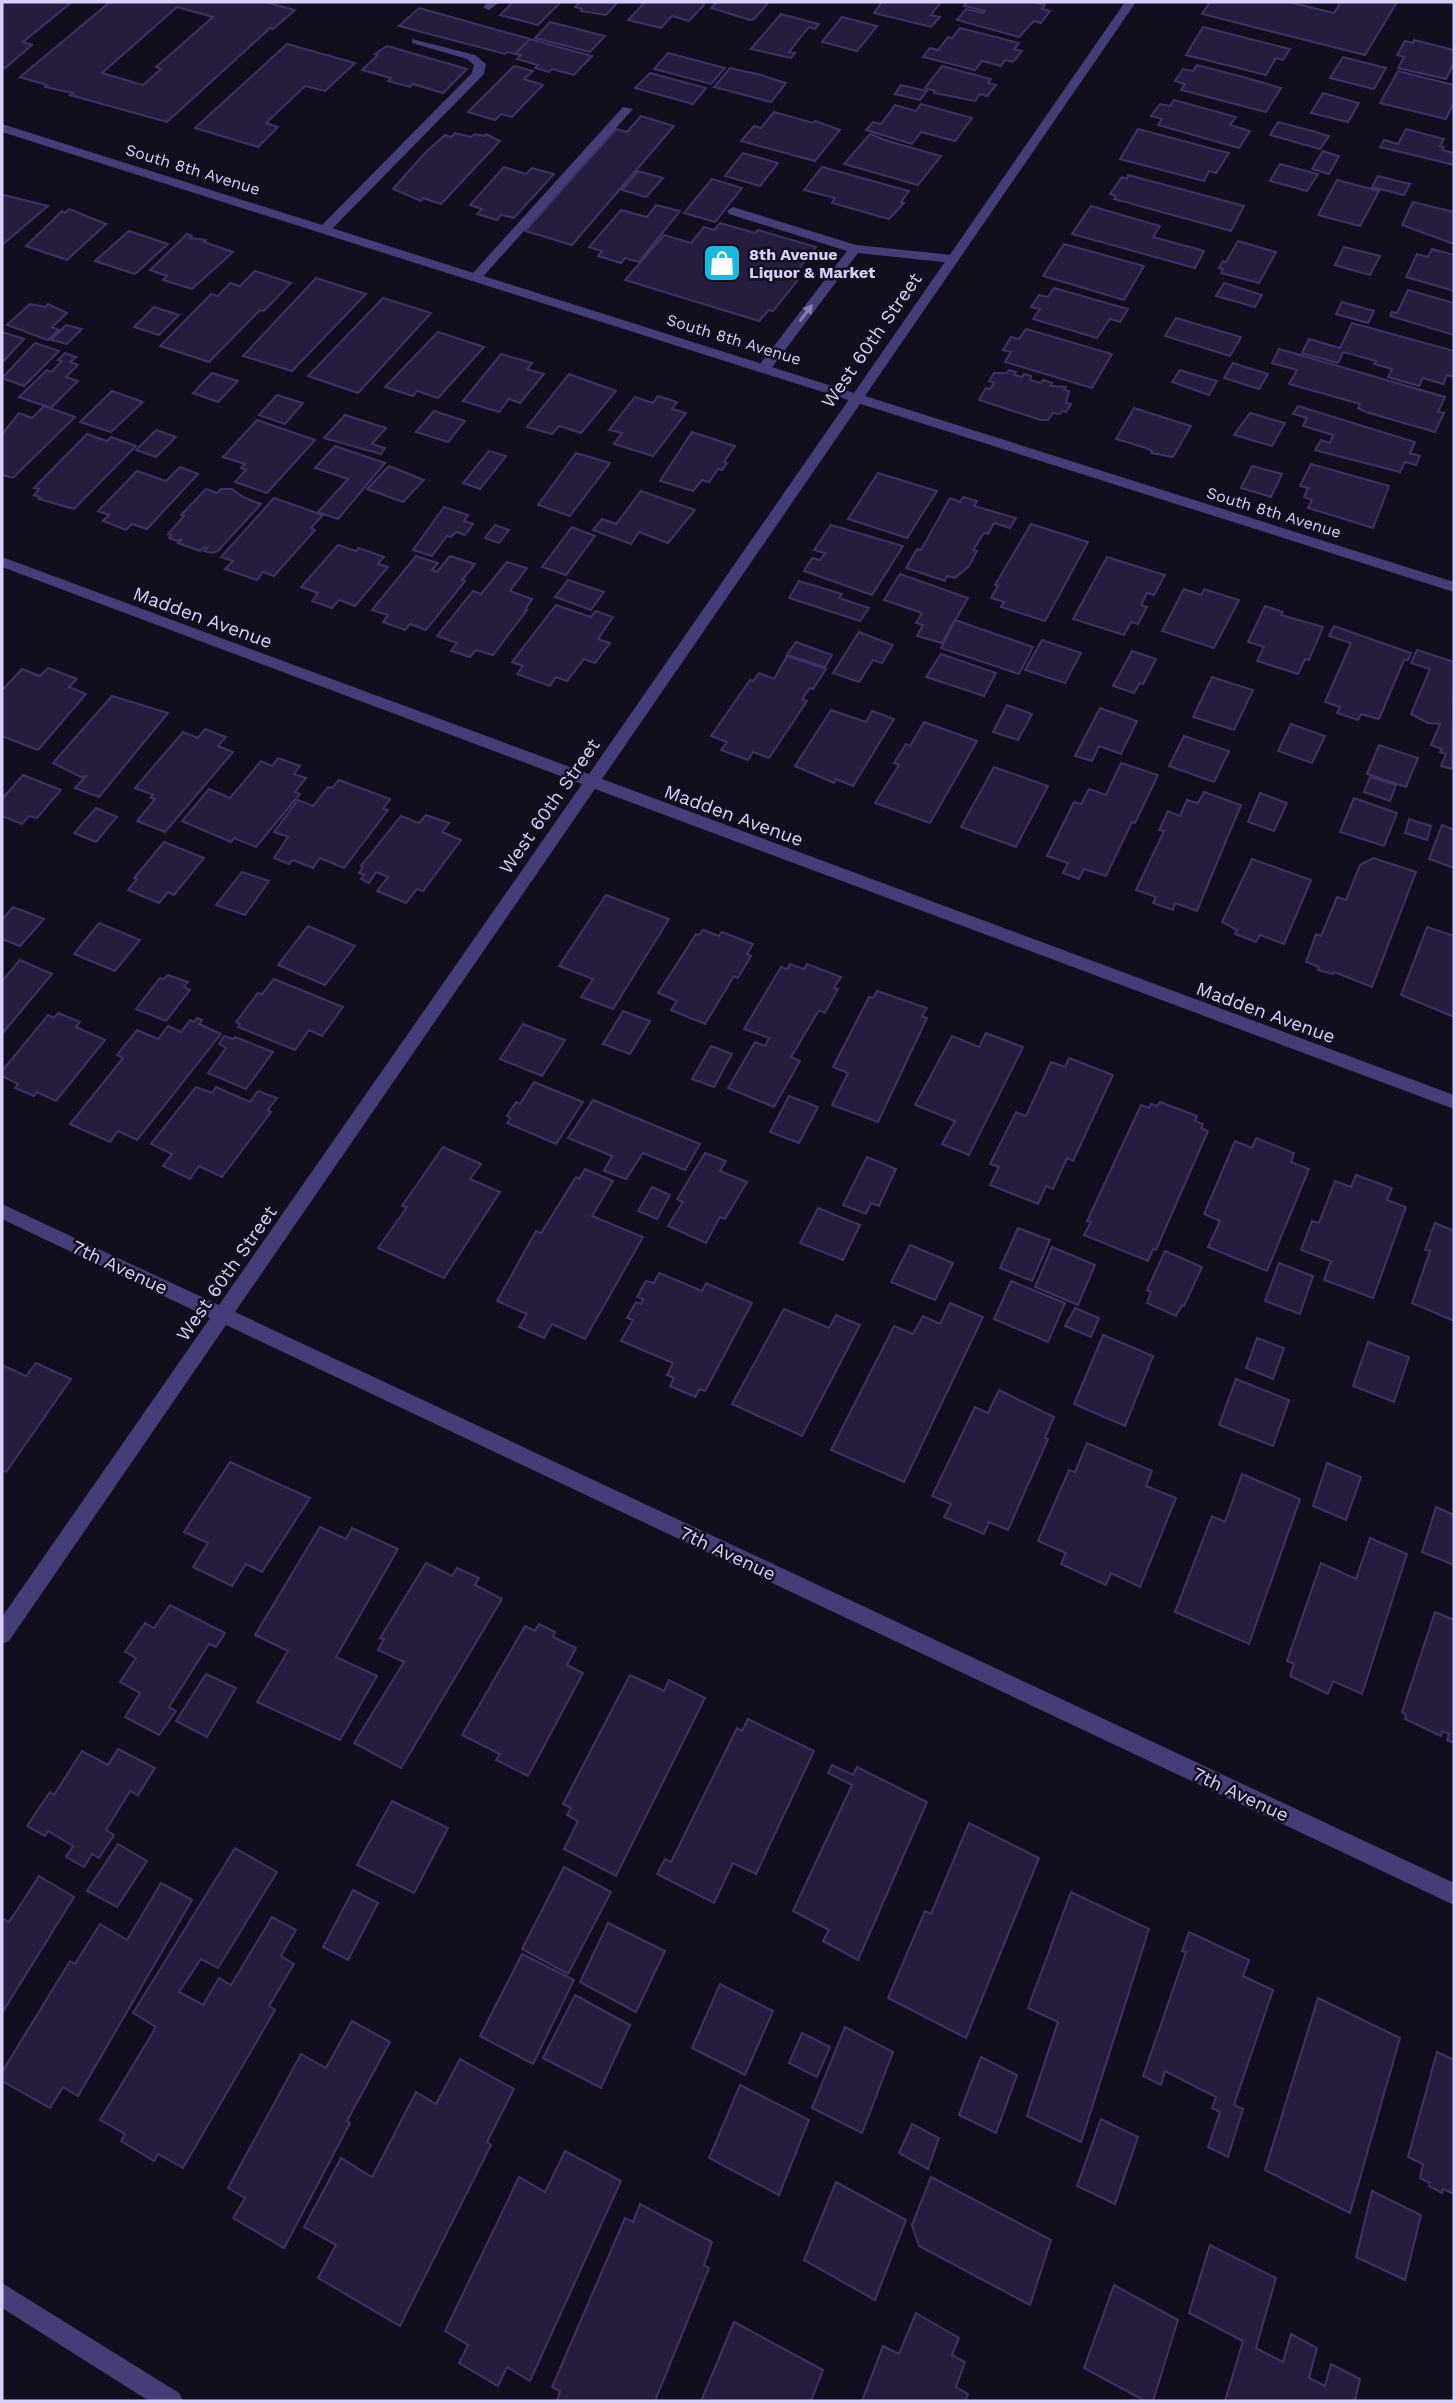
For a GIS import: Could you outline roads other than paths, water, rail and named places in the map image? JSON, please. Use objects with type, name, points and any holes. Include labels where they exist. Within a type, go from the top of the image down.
[{"type":"street","name":"West 60th Street","points":[[2,1634],[1130,2]]},
{"type":"street","points":[[325,229],[478,74],[480,64],[471,57],[416,41]]},
{"type":"street","points":[[475,277],[627,109]]},
{"type":"street","name":"South 8th Avenue","points":[[2,128],[1454,587]]},
{"type":"street","points":[[733,211],[855,249],[952,260]]},
{"type":"street","points":[[765,367],[855,249]]},
{"type":"street","name":"Madden Avenue","points":[[2,562],[1454,1102]]},
{"type":"street","name":"7th Avenue","points":[[2,1211],[1454,1894]]},
{"type":"street","points":[[2,2295],[171,2401]]},
{"type":"place","name":"8th Avenue Liquor & Market","points":[[722,263]]}]
